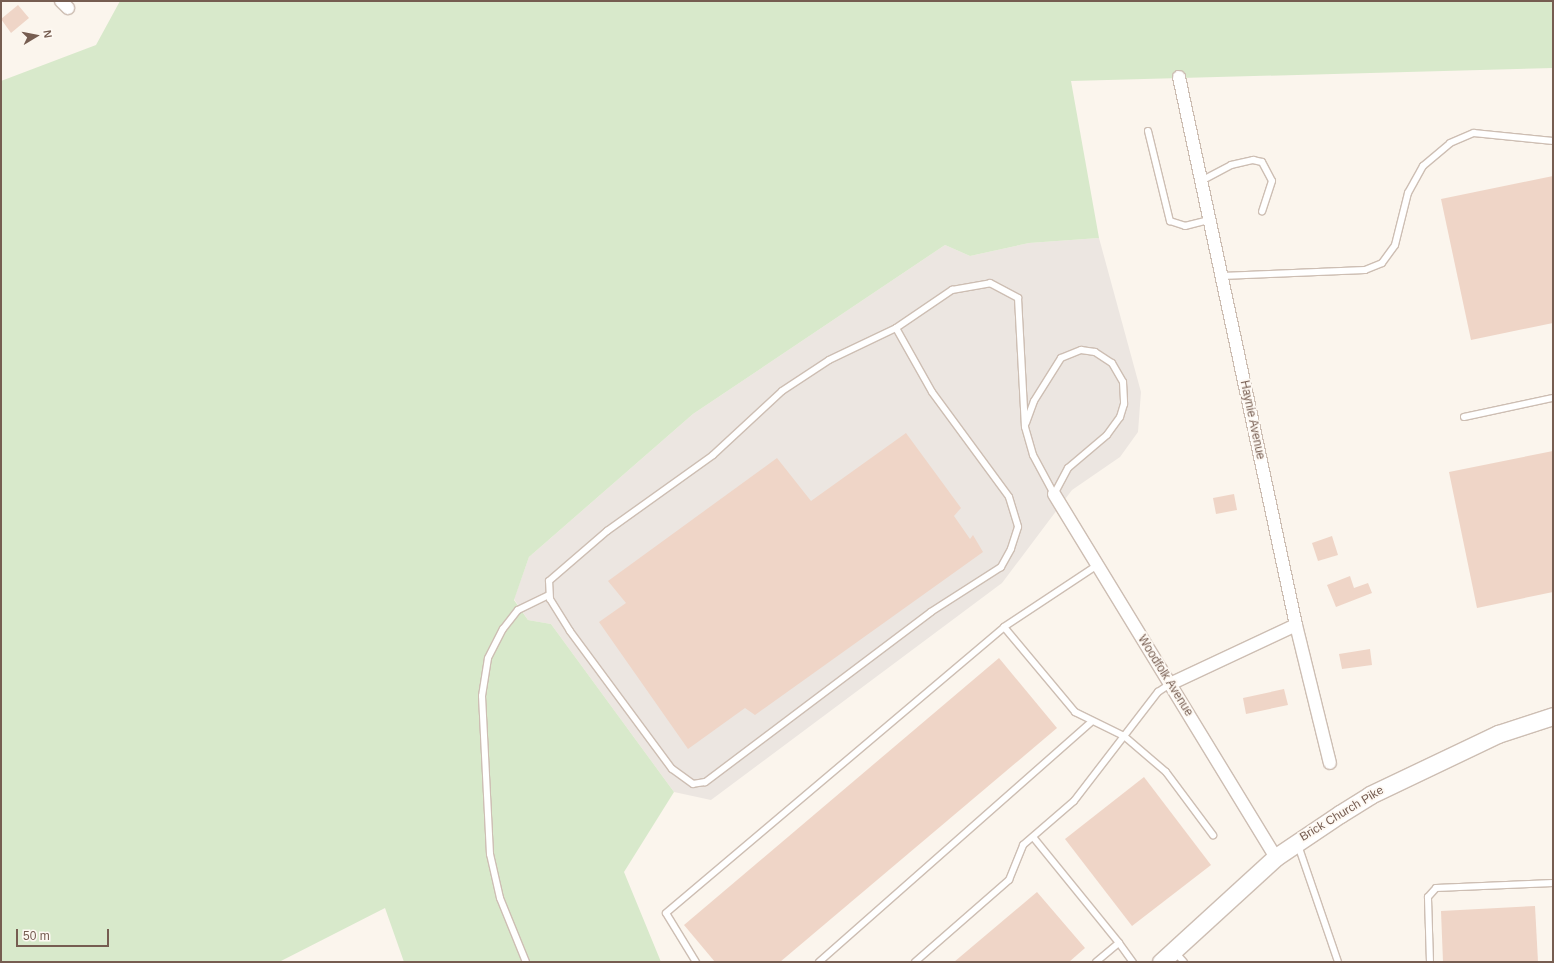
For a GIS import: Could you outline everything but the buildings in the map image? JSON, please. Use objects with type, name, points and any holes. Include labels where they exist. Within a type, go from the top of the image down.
[{"type":"main road","name":"Brick Church Pike","points":[[1161,962],[1179,956],[1276,857],[1297,842],[1377,792],[1498,734],[1553,716]]},
{"type":"street","name":"Haynie Avenue","points":[[1179,77],[1296,625],[1330,763]]},
{"type":"street","name":"Woodfolk Avenue","points":[[1054,494],[1096,566],[1276,857]]},
{"type":"street","points":[[1170,684],[1296,625]]},
{"type":"lane","points":[[1148,131],[1170,221],[1185,226],[1209,220]]},
{"type":"lane","points":[[1222,276],[1365,270],[1382,263],[1395,245],[1408,193],[1423,166],[1450,143],[1474,133],[1553,141]]},
{"type":"lane","points":[[1201,181],[1231,164],[1253,160],[1262,162],[1272,181],[1262,211]]},
{"type":"lane","points":[[896,328],[932,392],[1009,497],[1018,527],[1002,567],[931,612],[705,782],[693,784],[672,769],[570,631],[549,595],[549,581],[570,561],[713,455],[782,391],[829,360],[896,328],[952,290],[990,283],[1018,298],[1025,427],[1033,456],[1054,494]]},
{"type":"lane","points":[[1025,427],[1034,401],[1061,358],[1081,350],[1095,352],[1112,363],[1123,382],[1124,404],[1120,417],[1107,435],[1068,468],[1054,494]]},
{"type":"lane","points":[[1464,418],[1553,398]]},
{"type":"lane","points":[[696,962],[666,914],[1004,627],[1096,566]]},
{"type":"lane","points":[[526,962],[500,898],[490,854],[482,696],[488,658],[503,629],[518,610],[549,595]]},
{"type":"lane","points":[[1004,627],[1075,712],[1124,736],[1166,772],[1213,835]]},
{"type":"lane","points":[[915,962],[1009,880],[1024,845],[1074,801],[1158,692],[1170,684]]},
{"type":"lane","points":[[819,962],[1092,721]]},
{"type":"lane","points":[[1033,836],[1133,962]]},
{"type":"lane","points":[[1297,842],[1338,962]]},
{"type":"lane","points":[[1430,962],[1428,897],[1436,888],[1553,883]]},
{"type":"lane","points":[[1096,962],[1118,943]]},
{"type":"shaded area","points":[[1099,238],[1141,392],[1138,432],[1120,457],[1072,490],[1002,583],[711,800],[674,792],[551,624],[528,620],[514,599],[529,557],[693,414],[945,245],[970,256],[1029,243]]},
{"type":"green space","points":[[120,1],[1553,1],[1553,68],[1071,81],[1099,238],[1029,243],[970,256],[945,245],[693,414],[529,557],[514,600],[528,620],[551,624],[674,792],[624,872],[661,962],[404,962],[385,908],[279,962],[1,962],[1,81],[96,45]]}]
